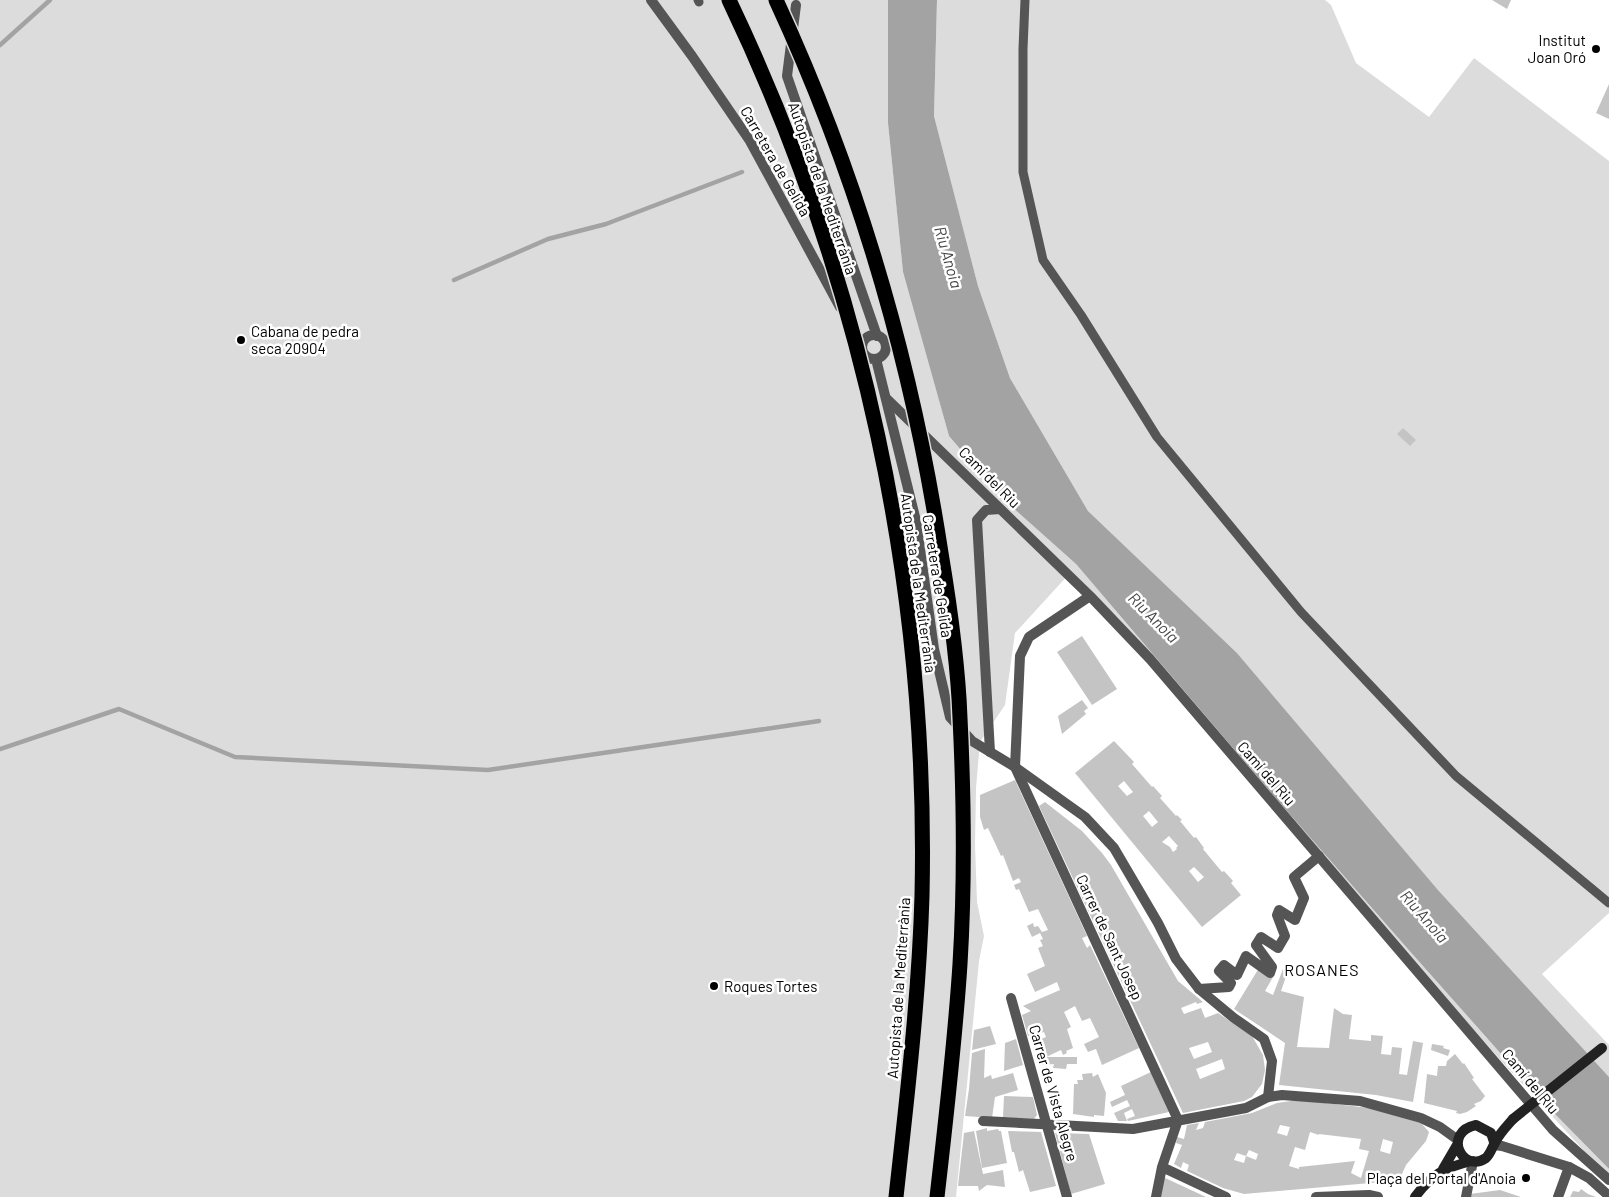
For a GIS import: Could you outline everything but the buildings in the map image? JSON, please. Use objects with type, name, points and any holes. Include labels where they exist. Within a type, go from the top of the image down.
[{"type":"highway","name":"Autopista de la Mediterrània","points":[[728,0],[760,69],[791,145],[816,214],[859,356],[892,508],[908,617],[918,724],[921,786],[922,894],[914,1027],[896,1197]]},
{"type":"highway","name":"Autopista de la Mediterrània","points":[[776,0],[840,154],[886,297],[922,441],[947,589],[960,715],[963,887],[955,1037],[937,1197]]},
{"type":"main road","points":[[1443,1169],[1485,1158],[1513,1119],[1606,1045]]},
{"type":"main road","points":[[1486,1129],[1513,1119]]},
{"type":"main road","points":[[1414,1197],[1443,1169],[1461,1133],[1467,1127],[1476,1125],[1486,1129],[1491,1133],[1494,1144]]},
{"type":"main road","points":[[1458,1142],[1462,1156],[1472,1161]]},
{"type":"street","name":"Carretera de Gelida","points":[[651,0],[750,141],[862,344]]},
{"type":"street","points":[[797,2],[786,76],[876,336]]},
{"type":"street","points":[[876,336],[884,340],[886,348],[883,355],[876,359],[869,358],[863,352],[862,344],[868,337],[876,336]]},
{"type":"street","name":"Carretera de Gelida","points":[[876,359],[916,521],[934,649],[950,717],[972,741],[1015,767],[1085,817],[1114,848],[1158,923],[1176,959],[1198,989],[1264,1039],[1272,1062],[1268,1097]]},
{"type":"street","name":"Camí del Riu","points":[[887,399],[1090,596],[1150,659],[1553,1130],[1609,1180]]},
{"type":"street","points":[[990,752],[976,520],[986,510],[1000,509]]},
{"type":"street","points":[[1015,767],[1020,656],[1029,637],[1090,596]]},
{"type":"street","name":"Carrer de Sant Josep","points":[[1015,767],[1178,1120]]},
{"type":"street","points":[[1198,989],[1229,987],[1231,983],[1219,971],[1224,965],[1237,975],[1246,956],[1270,973],[1272,967],[1256,945],[1261,936],[1278,948],[1285,936],[1277,916],[1279,910],[1295,920],[1304,898],[1294,877],[1318,856]]},
{"type":"street","name":"Carrer de Vista Alegre","points":[[1011,998],[1067,1197]]},
{"type":"street","points":[[983,1120],[1133,1129],[1246,1108],[1268,1097],[1282,1095],[1360,1101],[1422,1118],[1440,1128],[1458,1142]]},
{"type":"street","points":[[1156,1197],[1162,1167],[1178,1120]]},
{"type":"street","points":[[1494,1144],[1569,1167],[1590,1178],[1609,1196]]},
{"type":"street","points":[[1466,1197],[1472,1161]]},
{"type":"street","points":[[1162,1167],[1226,1197]]},
{"type":"street","points":[[1558,1197],[1569,1167]]},
{"type":"street","points":[[1316,1197],[1369,1195],[1378,1197]]},
{"type":"lane","points":[[1026,0],[1023,49],[1023,172],[1043,260],[1081,315],[1157,436],[1301,612],[1456,776],[1609,903]]},
{"type":"shaded area","points":[[0,0],[888,0],[888,123],[903,272],[949,436],[1002,498],[1076,564],[1279,802],[1407,948],[1550,1109],[1609,1169],[1609,1178],[1460,1016],[1070,573],[1015,633],[1005,705],[980,742],[976,788],[975,845],[977,902],[984,936],[979,961],[956,1197],[0,1197]]},
{"type":"shaded area","points":[[937,0],[1325,0],[1331,5],[1356,63],[1429,117],[1474,58],[1609,161],[1609,913],[1542,974],[1609,1045],[1609,1077],[1438,890],[1237,653],[1088,511],[1010,378],[978,286],[934,116]]},
{"type":"water","name":"Riu Anoia","points":[[888,0],[937,0],[934,116],[978,286],[1010,378],[1088,511],[1237,653],[1438,890],[1609,1077],[1609,1169],[1550,1109],[1407,948],[1279,802],[1076,564],[1002,498],[949,436],[903,272],[888,123]]},
{"type":"waterway","points":[[0,45],[50,0]]},
{"type":"waterway","points":[[454,280],[548,239],[606,224],[742,172]]},
{"type":"waterway","points":[[0,749],[119,709],[235,757],[488,770],[819,721]]},
{"type":"place","name":"Institut Joan Oró","points":[[1596,49]]},
{"type":"place","name":"Cabana de pedra seca 20904","points":[[241,340]]},
{"type":"place","name":"Roques Tortes","points":[[714,986]]},
{"type":"place","name":"Plaça del Portal d'Anoia","points":[[1526,1178]]},
{"type":"district","name":"ROSANES","points":[[1322,969]]}]
